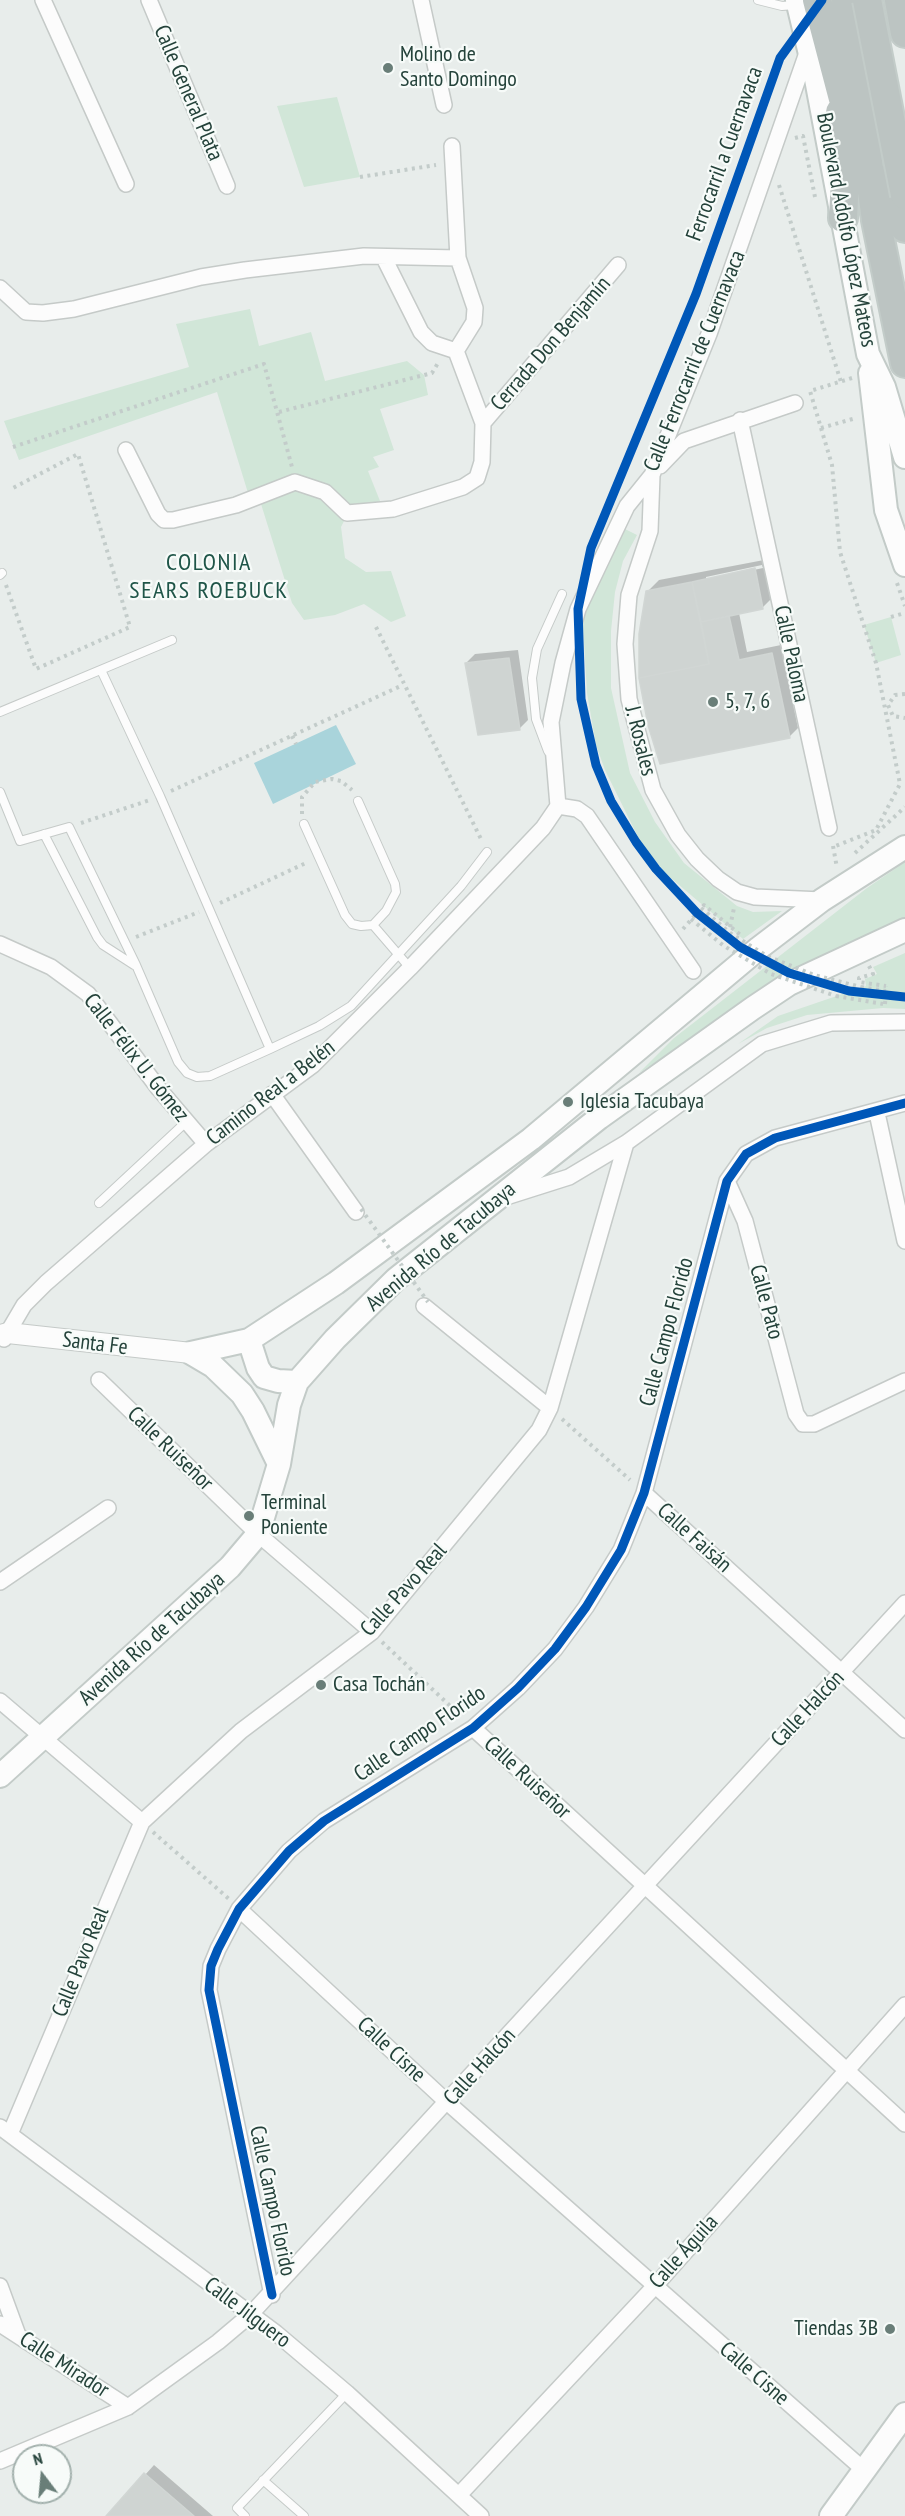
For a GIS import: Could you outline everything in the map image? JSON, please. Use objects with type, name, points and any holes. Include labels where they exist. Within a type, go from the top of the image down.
[{"type":"highway","points":[[846,0],[876,220],[905,363]]},
{"type":"highway","points":[[869,0],[905,195]]},
{"type":"highway","points":[[869,0],[905,228]]},
{"type":"highway","points":[[899,0],[905,33]]},
{"type":"highway","points":[[806,1],[844,131],[846,188],[843,218]]},
{"type":"highway","points":[[806,1],[876,220]]},
{"type":"main road","name":"Boulevard Adolfo López Mateos","points":[[806,1],[809,47],[868,354],[885,387],[905,457]]},
{"type":"main road","points":[[868,354],[886,510],[905,565]]},
{"type":"main road","points":[[843,875],[905,830]]},
{"type":"main road","name":"Avenida Río de Tacubaya","points":[[191,1353],[249,1340],[336,1283],[531,1139],[635,1053],[712,984],[822,900],[843,875],[905,847]]},
{"type":"main road","name":"Avenida Río de Tacubaya","points":[[0,1776],[230,1568],[258,1534],[279,1464],[289,1405],[297,1382],[396,1279],[599,1118],[753,1008],[789,984],[905,930]]},
{"type":"main road","points":[[249,1340],[258,1368],[264,1377],[278,1381],[297,1382]]},
{"type":"main road","points":[[191,1353],[213,1366],[242,1394],[254,1411],[279,1464]]},
{"type":"main road","points":[[831,2516],[905,2414]]},
{"type":"street","points":[[43,0],[126,184]]},
{"type":"street","name":"Calle General Plata","points":[[149,0],[227,186]]},
{"type":"street","points":[[421,0],[444,105]]},
{"type":"street","name":"Calle Ferrocarril de Cuernavaca","points":[[558,806],[551,722],[563,663],[578,609],[627,506],[652,475],[709,334],[809,47]]},
{"type":"street","points":[[451,350],[474,322],[475,308],[458,258],[453,154]]},
{"type":"street","points":[[0,288],[26,312],[74,309],[201,277],[245,270],[343,258],[458,258]]},
{"type":"street","points":[[126,450],[158,514],[164,520],[201,514],[255,499],[295,482],[325,492],[342,509],[353,514],[393,509],[463,487],[477,478],[482,462],[483,423],[451,350],[432,343],[421,332],[384,258]]},
{"type":"street","name":"Cerrada Don Benjamín","points":[[483,423],[618,265]]},
{"type":"street","points":[[652,475],[684,441],[795,403]]},
{"type":"street","name":"Calle Paloma","points":[[740,420],[829,828]]},
{"type":"street","name":"J. Rosales","points":[[652,475],[653,509],[650,531],[629,595],[625,644],[629,699],[653,790],[678,835],[697,859],[736,892],[755,897],[822,900]]},
{"type":"street","points":[[558,806],[577,810],[587,816],[693,971]]},
{"type":"street","name":"Camino Real a Belén","points":[[3,1338],[31,1296],[206,1144],[313,1065],[411,968],[543,828],[558,806]]},
{"type":"street","name":"Calle Félix U. Gómez","points":[[0,944],[51,967],[88,994],[186,1122],[206,1144]]},
{"type":"street","points":[[494,1201],[569,1177],[626,1143],[762,1044],[831,1023],[905,1022]]},
{"type":"street","points":[[272,1094],[360,1214]]},
{"type":"street","name":"Calle Campo Florido","points":[[272,2295],[209,1990],[212,1966],[239,1909],[282,1858],[324,1821],[473,1728],[518,1688],[555,1649],[586,1607],[621,1550],[644,1493],[727,1181],[746,1154],[776,1137],[877,1113],[905,1103]]},
{"type":"street","points":[[877,1113],[905,1241]]},
{"type":"street","name":"Calle Pavo Real","points":[[5,2130],[142,1822],[167,1796],[241,1731],[372,1632],[521,1454],[550,1408],[626,1143]]},
{"type":"street","name":"Calle Pato","points":[[727,1181],[745,1221],[796,1413],[803,1424],[814,1424],[905,1381]]},
{"type":"street","points":[[426,1304],[550,1408]]},
{"type":"street","name":"Santa Fe","points":[[3,1338],[191,1353]]},
{"type":"street","name":"Calle Ruiseñor","points":[[99,1380],[258,1534],[372,1632]]},
{"type":"street","name":"Calle Faisán","points":[[644,1493],[905,1730]]},
{"type":"street","points":[[0,1582],[108,1508]]},
{"type":"street","name":"Calle Halcón","points":[[0,2461],[128,2407],[218,2342],[272,2295],[905,1603]]},
{"type":"street","points":[[0,1701],[142,1822]]},
{"type":"street","name":"Calle Ruiseñor","points":[[473,1728],[905,2124]]},
{"type":"street","name":"Calle Cisne","points":[[239,1909],[448,2103],[864,2470]]},
{"type":"street","name":"Calle Águila","points":[[459,2495],[654,2286],[905,2005]]},
{"type":"street","name":"Calle Jilguero","points":[[5,2130],[250,2315],[347,2393],[481,2516]]},
{"type":"street","points":[[0,2286],[18,2336]]},
{"type":"street","name":"Calle Mirador","points":[[0,2324],[128,2407]]},
{"type":"lane","points":[[758,0],[782,6],[806,1]]},
{"type":"lane","points":[[553,763],[536,719],[532,678],[537,649],[562,594]]},
{"type":"lane","points":[[0,712],[172,640]]},
{"type":"lane","points":[[101,670],[160,796],[207,909],[270,1049]]},
{"type":"lane","points":[[0,792],[20,841],[69,827],[125,942],[178,1062],[187,1073],[197,1077],[210,1076],[270,1049],[319,1026],[351,1006],[397,953],[461,886],[488,852]]},
{"type":"lane","points":[[304,824],[317,858],[345,915],[352,924],[373,925],[386,911],[396,892],[358,801]]},
{"type":"lane","points":[[44,834],[97,937],[104,945],[136,966]]},
{"type":"lane","points":[[373,925],[411,968]]},
{"type":"lane","points":[[99,1203],[186,1122]]},
{"type":"lane","points":[[245,2516],[237,2508],[347,2393]]},
{"type":"lane","points":[[263,2480],[304,2516]]},
{"type":"path","points":[[360,177],[453,154]]},
{"type":"path","points":[[780,173],[779,184],[841,382]]},
{"type":"path","points":[[279,412],[432,373],[451,350]]},
{"type":"path","points":[[13,447],[264,364],[279,412],[295,482]]},
{"type":"path","points":[[833,847],[876,830],[900,784],[876,663],[840,552],[832,465],[810,391],[852,378]]},
{"type":"path","points":[[821,428],[862,416]]},
{"type":"path","points":[[1,574],[36,669],[130,627],[78,454],[11,489]]},
{"type":"path","points":[[891,617],[905,613]]},
{"type":"path","points":[[376,627],[488,852]]},
{"type":"path","points":[[69,827],[160,796],[403,685]]},
{"type":"path","points":[[905,694],[895,695],[888,705],[893,716],[905,718]]},
{"type":"path","points":[[292,736],[296,744]]},
{"type":"path","points":[[304,824],[300,807],[302,797],[315,783],[323,779],[341,781],[355,793],[358,801]]},
{"type":"path","points":[[854,854],[905,807]]},
{"type":"path","points":[[829,828],[843,875]]},
{"type":"path","points":[[125,942],[207,909],[317,858]]},
{"type":"path","points":[[699,914],[704,905],[730,928]]},
{"type":"path","points":[[699,914],[767,956],[814,975],[861,987],[888,997]]},
{"type":"path","points":[[699,914],[740,947],[772,966],[806,980],[849,991],[888,997]]},
{"type":"path","points":[[699,914],[724,946],[771,974],[836,996]]},
{"type":"path","points":[[871,969],[873,974],[859,978],[859,982],[886,986],[888,997]]},
{"type":"path","points":[[360,1214],[426,1304]]},
{"type":"path","points":[[142,1822],[239,1909]]},
{"type":"green space","points":[[337,97],[360,177],[304,187],[277,106]]},
{"type":"green space","points":[[250,309],[259,346],[311,332],[325,381],[407,361],[424,375],[428,395],[380,409],[394,450],[373,457],[379,467],[368,471],[384,511],[344,521],[341,527],[345,558],[366,572],[391,571],[406,616],[391,622],[364,604],[335,615],[304,620],[292,603],[261,504],[252,506],[217,392],[19,460],[4,421],[189,367],[176,324]]},
{"type":"green space","points":[[625,529],[637,535],[623,561],[615,592],[611,631],[611,688],[630,773],[655,822],[684,863],[737,906],[753,912],[782,911],[743,939],[666,874],[641,843],[605,770],[596,745],[587,693],[583,625],[586,608]]},
{"type":"green space","points":[[891,617],[901,655],[876,663],[864,625]]},
{"type":"green space","points":[[905,862],[905,927],[776,984],[639,1073],[674,1038],[867,888]]},
{"type":"green space","points":[[905,953],[905,1009],[883,1008],[807,1015],[767,1028],[738,1044],[778,1016],[866,986],[865,979],[877,974],[873,967]]},
{"type":"water","points":[[336,725],[356,764],[273,804],[254,763]]},
{"type":"building","points":[[755,568],[763,609],[701,622],[692,582]]},
{"type":"building","points":[[692,582],[709,664],[639,678],[639,634],[646,591]]},
{"type":"building","name":"5, 7, 6","points":[[729,616],[739,660],[772,653],[790,738],[660,764],[648,725],[639,678],[709,664],[701,622]]},
{"type":"building","points":[[509,658],[520,730],[478,735],[465,663]]},
{"type":"building","points":[[144,2473],[194,2516],[106,2516]]},
{"type":"cycle path","name":"Ferrocarril a Cuernavaca","points":[[822,0],[780,58],[696,294],[591,548],[578,609],[581,699],[596,765],[611,801],[656,869],[697,913],[740,947],[789,973],[849,991],[905,997]]},
{"type":"cycle path","points":[[272,2295],[209,1990],[211,1966],[239,1909],[289,1851],[324,1821],[473,1728],[518,1688],[555,1649],[586,1607],[621,1550],[644,1493],[727,1181],[746,1154],[775,1138],[905,1103]]},
{"type":"place","name":"Molino de Santo Domingo","points":[[388,68]]},
{"type":"place","name":"5, 7, 6","points":[[713,702]]},
{"type":"place","name":"Iglesia Tacubaya","points":[[568,1102]]},
{"type":"place","name":"Terminal Poniente","points":[[249,1516]]},
{"type":"place","name":"Casa Tochán","points":[[321,1685]]},
{"type":"place","name":"Tiendas 3B","points":[[890,2329]]},
{"type":"district","name":"COLONIA SEARS ROEBUCK","points":[[209,577]]}]
